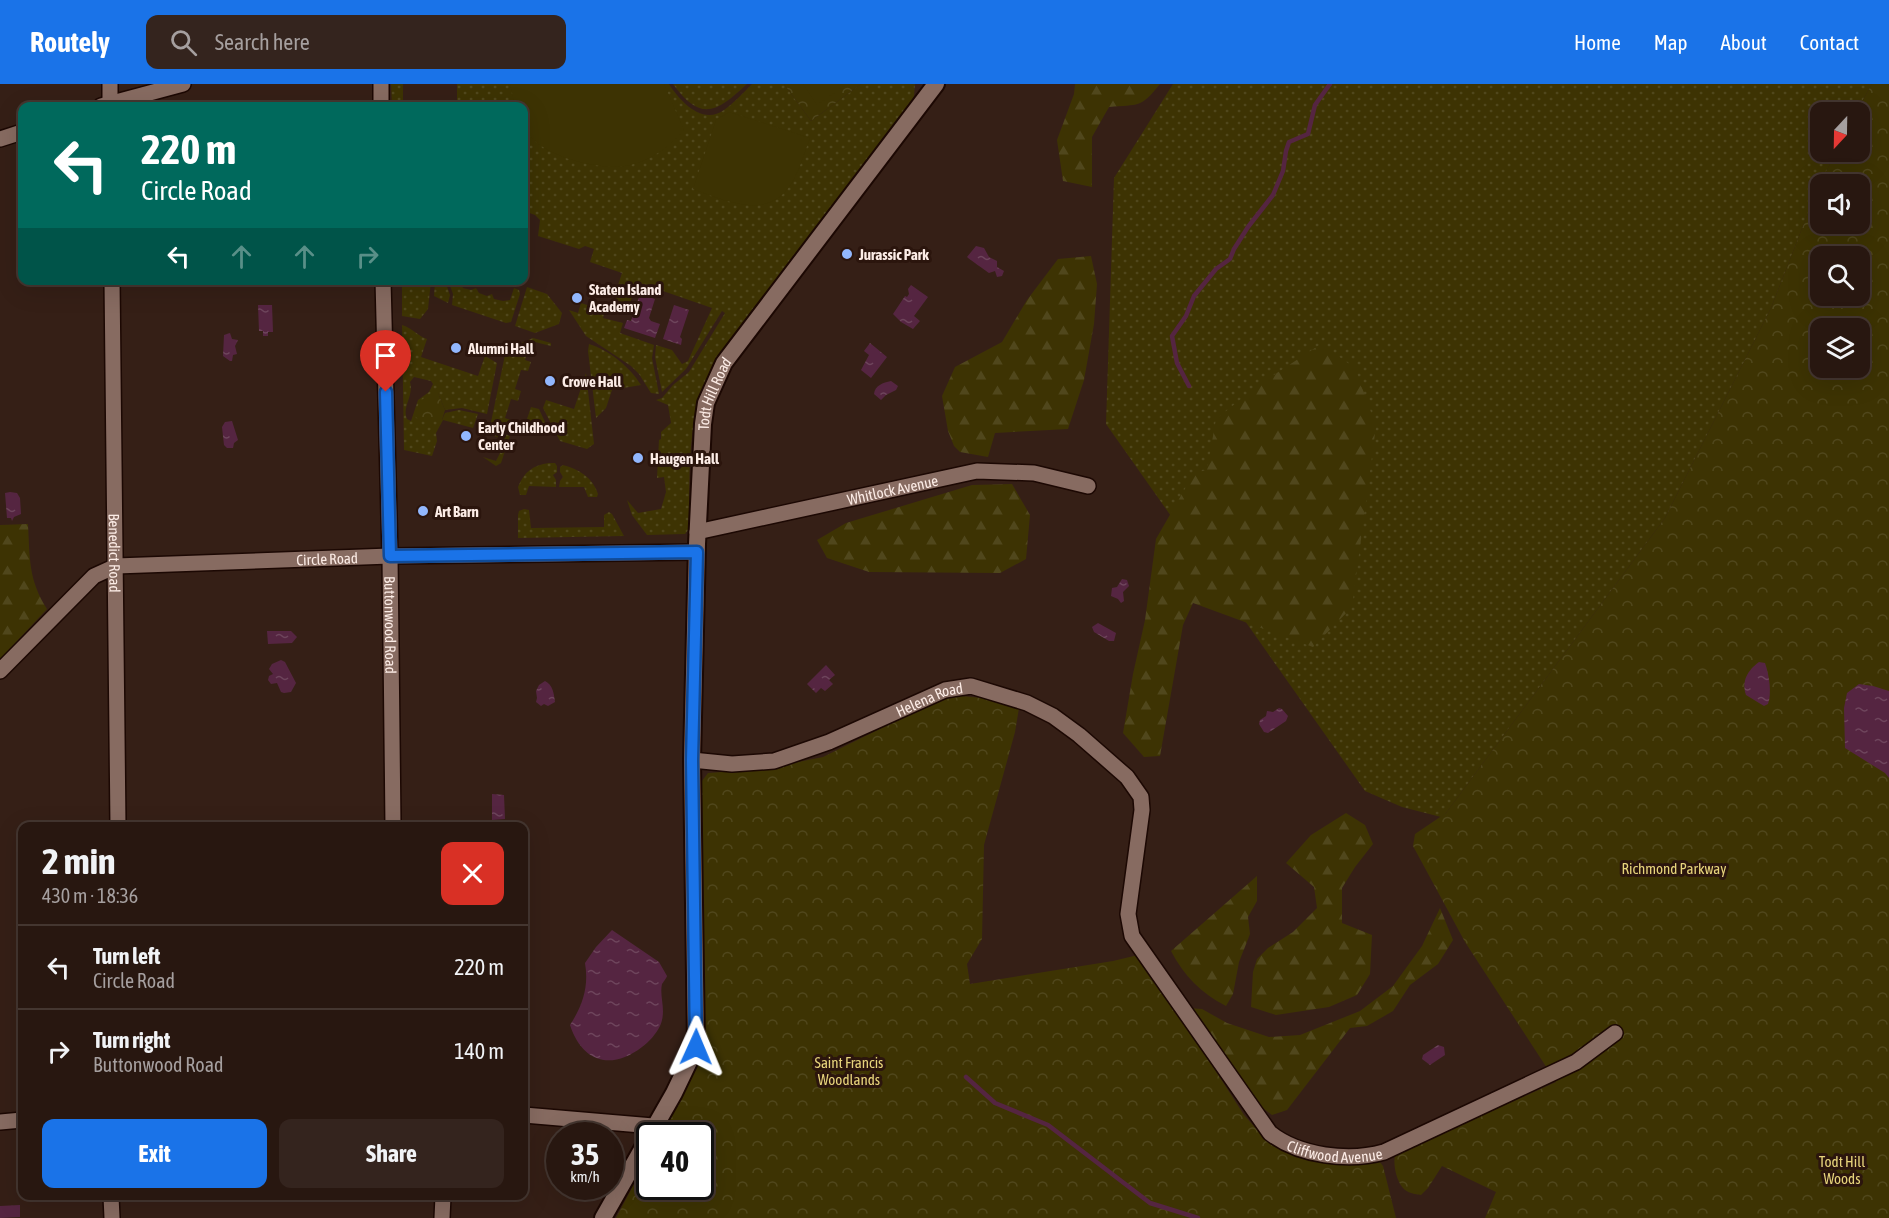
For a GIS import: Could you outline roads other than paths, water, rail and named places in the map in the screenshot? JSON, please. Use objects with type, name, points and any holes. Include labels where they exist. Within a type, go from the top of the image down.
[{"type":"street","points":[[108,102],[110,84]]},
{"type":"street","points":[[121,102],[183,84]]},
{"type":"street","points":[[381,84],[381,102]]},
{"type":"street","name":"Todt Hill Road","points":[[656,1122],[674,1093],[696,1047],[692,760],[697,532],[706,403],[724,363],[935,85]]},
{"type":"street","points":[[0,139],[18,133]]},
{"type":"street","name":"Benedict Road","points":[[112,285],[118,822]]},
{"type":"street","name":"Buttonwood Road","points":[[383,285],[390,556],[393,822]]},
{"type":"street","name":"Whitlock Avenue","points":[[697,532],[977,471],[1034,473],[1088,486]]},
{"type":"street","name":"Circle Road","points":[[0,671],[94,576],[116,566],[390,556],[697,552]]},
{"type":"street","name":"Helena Road","points":[[692,760],[732,764],[774,761],[829,742],[945,690],[971,686],[1027,703],[1053,716],[1079,735],[1127,777],[1141,796],[1142,810],[1128,914],[1132,936]]},
{"type":"street","name":"Cliffwood Avenue","points":[[1132,936],[1270,1133],[1287,1144],[1309,1151],[1346,1156],[1375,1155],[1384,1152],[1576,1062],[1615,1033]]},
{"type":"street","points":[[528,1115],[636,1125]]},
{"type":"street","points":[[0,1122],[18,1120]]},
{"type":"street","name":"Todt Hill Road","points":[[603,1218],[636,1157]]},
{"type":"street","points":[[111,1200],[112,1218]]},
{"type":"street","points":[[442,1218],[443,1200]]},
{"type":"water","points":[[976,246],[984,248],[989,257],[997,261],[997,267],[1004,271],[1002,276],[997,277],[995,271],[989,273],[967,257]]},
{"type":"water","points":[[911,285],[928,297],[914,316],[920,321],[913,329],[893,314],[905,296],[909,294],[908,289]]},
{"type":"water","points":[[640,294],[655,299],[649,318],[660,324],[655,338],[624,328],[627,320],[631,321]]},
{"type":"water","points":[[258,305],[272,305],[273,332],[268,332],[268,336],[263,336],[263,331],[259,331]]},
{"type":"water","points":[[674,305],[689,310],[680,337],[681,345],[663,339]]},
{"type":"water","points":[[230,333],[232,339],[238,340],[235,346],[237,354],[233,355],[232,361],[223,356],[224,335]]},
{"type":"water","points":[[870,343],[887,357],[871,378],[861,370],[869,355],[864,351]]},
{"type":"water","points":[[891,381],[898,386],[896,390],[881,400],[874,394],[876,388]]},
{"type":"water","points":[[232,421],[238,440],[234,443],[233,448],[227,448],[224,445],[222,427],[225,422]]},
{"type":"water","points":[[5,493],[17,493],[20,498],[21,514],[14,517],[12,521],[11,518],[7,518]]},
{"type":"water","points":[[1122,579],[1127,580],[1129,586],[1123,592],[1124,601],[1121,603],[1111,596],[1112,588],[1117,587]]},
{"type":"water","points":[[1098,623],[1116,633],[1114,641],[1109,641],[1094,632],[1092,627]]},
{"type":"water","points":[[267,631],[291,631],[297,637],[292,643],[268,644]]},
{"type":"water","points":[[281,660],[285,662],[296,683],[291,692],[281,692],[277,683],[271,684],[268,680],[273,674],[269,669],[272,664]]},
{"type":"water","points":[[1759,662],[1765,663],[1770,684],[1768,704],[1764,706],[1746,695],[1744,685],[1746,676]]},
{"type":"water","points":[[826,665],[835,675],[829,680],[833,684],[825,691],[821,688],[816,693],[807,684]]},
{"type":"water","points":[[545,681],[554,693],[555,702],[548,706],[544,704],[541,706],[536,702],[536,691]]},
{"type":"water","points":[[1859,684],[1889,691],[1889,778],[1885,773],[1845,748],[1844,708],[1847,693]]},
{"type":"water","points":[[1279,708],[1288,716],[1286,721],[1268,733],[1264,732],[1259,724],[1260,720],[1266,716],[1267,711],[1273,712]]},
{"type":"water","points":[[492,794],[504,795],[505,819],[492,820]]},
{"type":"water","points":[[612,930],[659,962],[667,976],[662,984],[662,1020],[652,1038],[630,1054],[609,1060],[590,1055],[575,1038],[570,1025],[584,995],[585,963]]},
{"type":"water","points":[[1438,1045],[1444,1047],[1445,1055],[1430,1065],[1422,1059],[1423,1055]]},
{"type":"water","points":[[20,1205],[20,1217],[0,1218],[0,1206]]},
{"type":"waterway","points":[[1189,386],[1177,363],[1172,336],[1186,316],[1194,296],[1216,269],[1230,259],[1248,227],[1273,195],[1283,171],[1289,142],[1308,134],[1315,105],[1330,84]]},
{"type":"waterway","points":[[966,1077],[995,1103],[1048,1125],[1150,1203],[1198,1218]]},
{"type":"place","name":"Jurassic Park","points":[[847,254]]},
{"type":"place","name":"Staten Island Academy","points":[[577,298]]},
{"type":"place","name":"Alumni Hall","points":[[456,348]]},
{"type":"place","name":"Crowe Hall","points":[[550,381]]},
{"type":"place","name":"Early Childhood Center","points":[[466,436]]},
{"type":"place","name":"Haugen Hall","points":[[638,458]]},
{"type":"place","name":"Art Barn","points":[[423,511]]},
{"type":"park label","name":"Richmond Parkway","points":[[1674,868]]},
{"type":"park label","name":"Saint Francis Woodlands","points":[[849,1070]]},
{"type":"park label","name":"Todt Hill Woods","points":[[1842,1170]]}]
